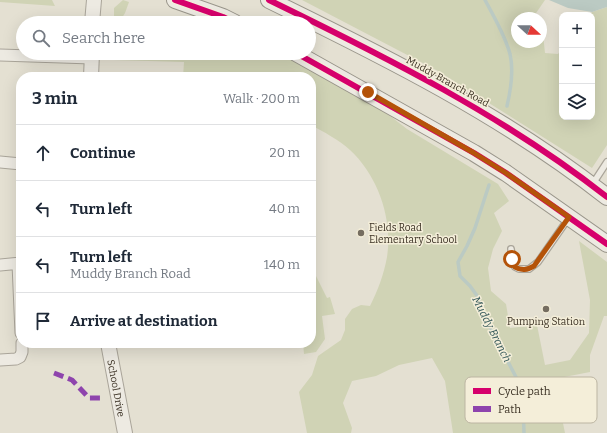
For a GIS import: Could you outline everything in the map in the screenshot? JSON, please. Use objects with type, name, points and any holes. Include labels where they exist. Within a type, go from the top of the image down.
[{"type":"main road","points":[[175,0],[220,16]]},
{"type":"main road","name":"Muddy Branch Road","points":[[269,0],[302,16]]},
{"type":"main road","name":"Muddy Branch Road","points":[[316,23],[379,54],[473,106],[518,134],[607,197]]},
{"type":"main road","points":[[308,60],[474,153],[506,173],[607,244]]},
{"type":"street","points":[[93,16],[94,0]]},
{"type":"street","points":[[0,55],[16,55]]},
{"type":"street","points":[[91,72],[92,60]]},
{"type":"street","points":[[0,162],[16,164]]},
{"type":"street","points":[[0,265],[16,264]]},
{"type":"street","points":[[0,360],[16,359],[20,357],[22,348]]},
{"type":"street","name":"School Drive","points":[[109,348],[125,433]]},
{"type":"lane","points":[[592,185],[607,162]]},
{"type":"lane","points":[[511,249],[515,267],[519,269],[529,269],[538,262],[569,217]]},
{"type":"green space","points":[[0,0],[52,0],[55,6],[0,2]]},
{"type":"green space","points":[[123,0],[129,2],[123,16],[114,16],[114,8]]},
{"type":"green space","points":[[302,0],[545,0],[537,12],[511,12],[511,48],[544,48],[545,53],[558,54],[559,53],[559,120],[595,120],[595,12],[592,12],[607,7],[607,145],[592,168],[438,71]]},
{"type":"green space","points":[[113,60],[296,60],[385,112],[407,129],[498,184],[509,201],[494,213],[502,231],[493,249],[488,268],[491,291],[506,304],[510,328],[537,325],[545,365],[570,360],[589,333],[590,300],[579,241],[607,262],[607,316],[604,316],[590,355],[590,372],[564,377],[465,377],[465,423],[563,423],[565,433],[453,433],[445,381],[432,358],[399,365],[376,376],[352,381],[343,403],[352,428],[351,433],[307,433],[299,392],[312,375],[318,356],[341,340],[345,330],[345,319],[352,309],[361,305],[370,306],[384,270],[387,257],[388,228],[381,199],[376,185],[368,172],[350,150],[316,128],[316,72],[183,72],[184,62]]},
{"type":"green space","points":[[316,276],[327,298],[330,297],[335,314],[322,316],[325,339],[316,352],[304,354],[303,348],[316,348]]},
{"type":"shaded area","points":[[549,0],[607,0],[607,7],[592,12],[568,8]]},
{"type":"waterway","name":"Muddy Branch","points":[[485,0],[502,33],[510,54],[512,80],[507,106]]},
{"type":"waterway","name":"Muddy Branch","points":[[489,185],[475,228],[458,262],[460,276],[478,297],[484,316],[516,377]]},
{"type":"waterway","name":"Muddy Branch","points":[[524,423],[524,433]]},
{"type":"marked path","points":[[54,373],[72,380],[89,398],[103,398]]},
{"type":"cycle path","points":[[175,0],[220,16]]},
{"type":"cycle path","points":[[269,0],[302,16]]},
{"type":"cycle path","points":[[316,23],[400,66],[486,114],[568,168],[607,197]]},
{"type":"cycle path","points":[[308,60],[474,153],[506,173],[607,244]]},
{"type":"place","name":"Fields Road Elementary School","points":[[361,233]]},
{"type":"place","name":"Pumping Station","points":[[546,309]]},
{"type":"route","points":[[368,92],[474,153],[506,173],[569,217],[534,266],[524,270],[519,269],[515,267],[512,259]]}]
